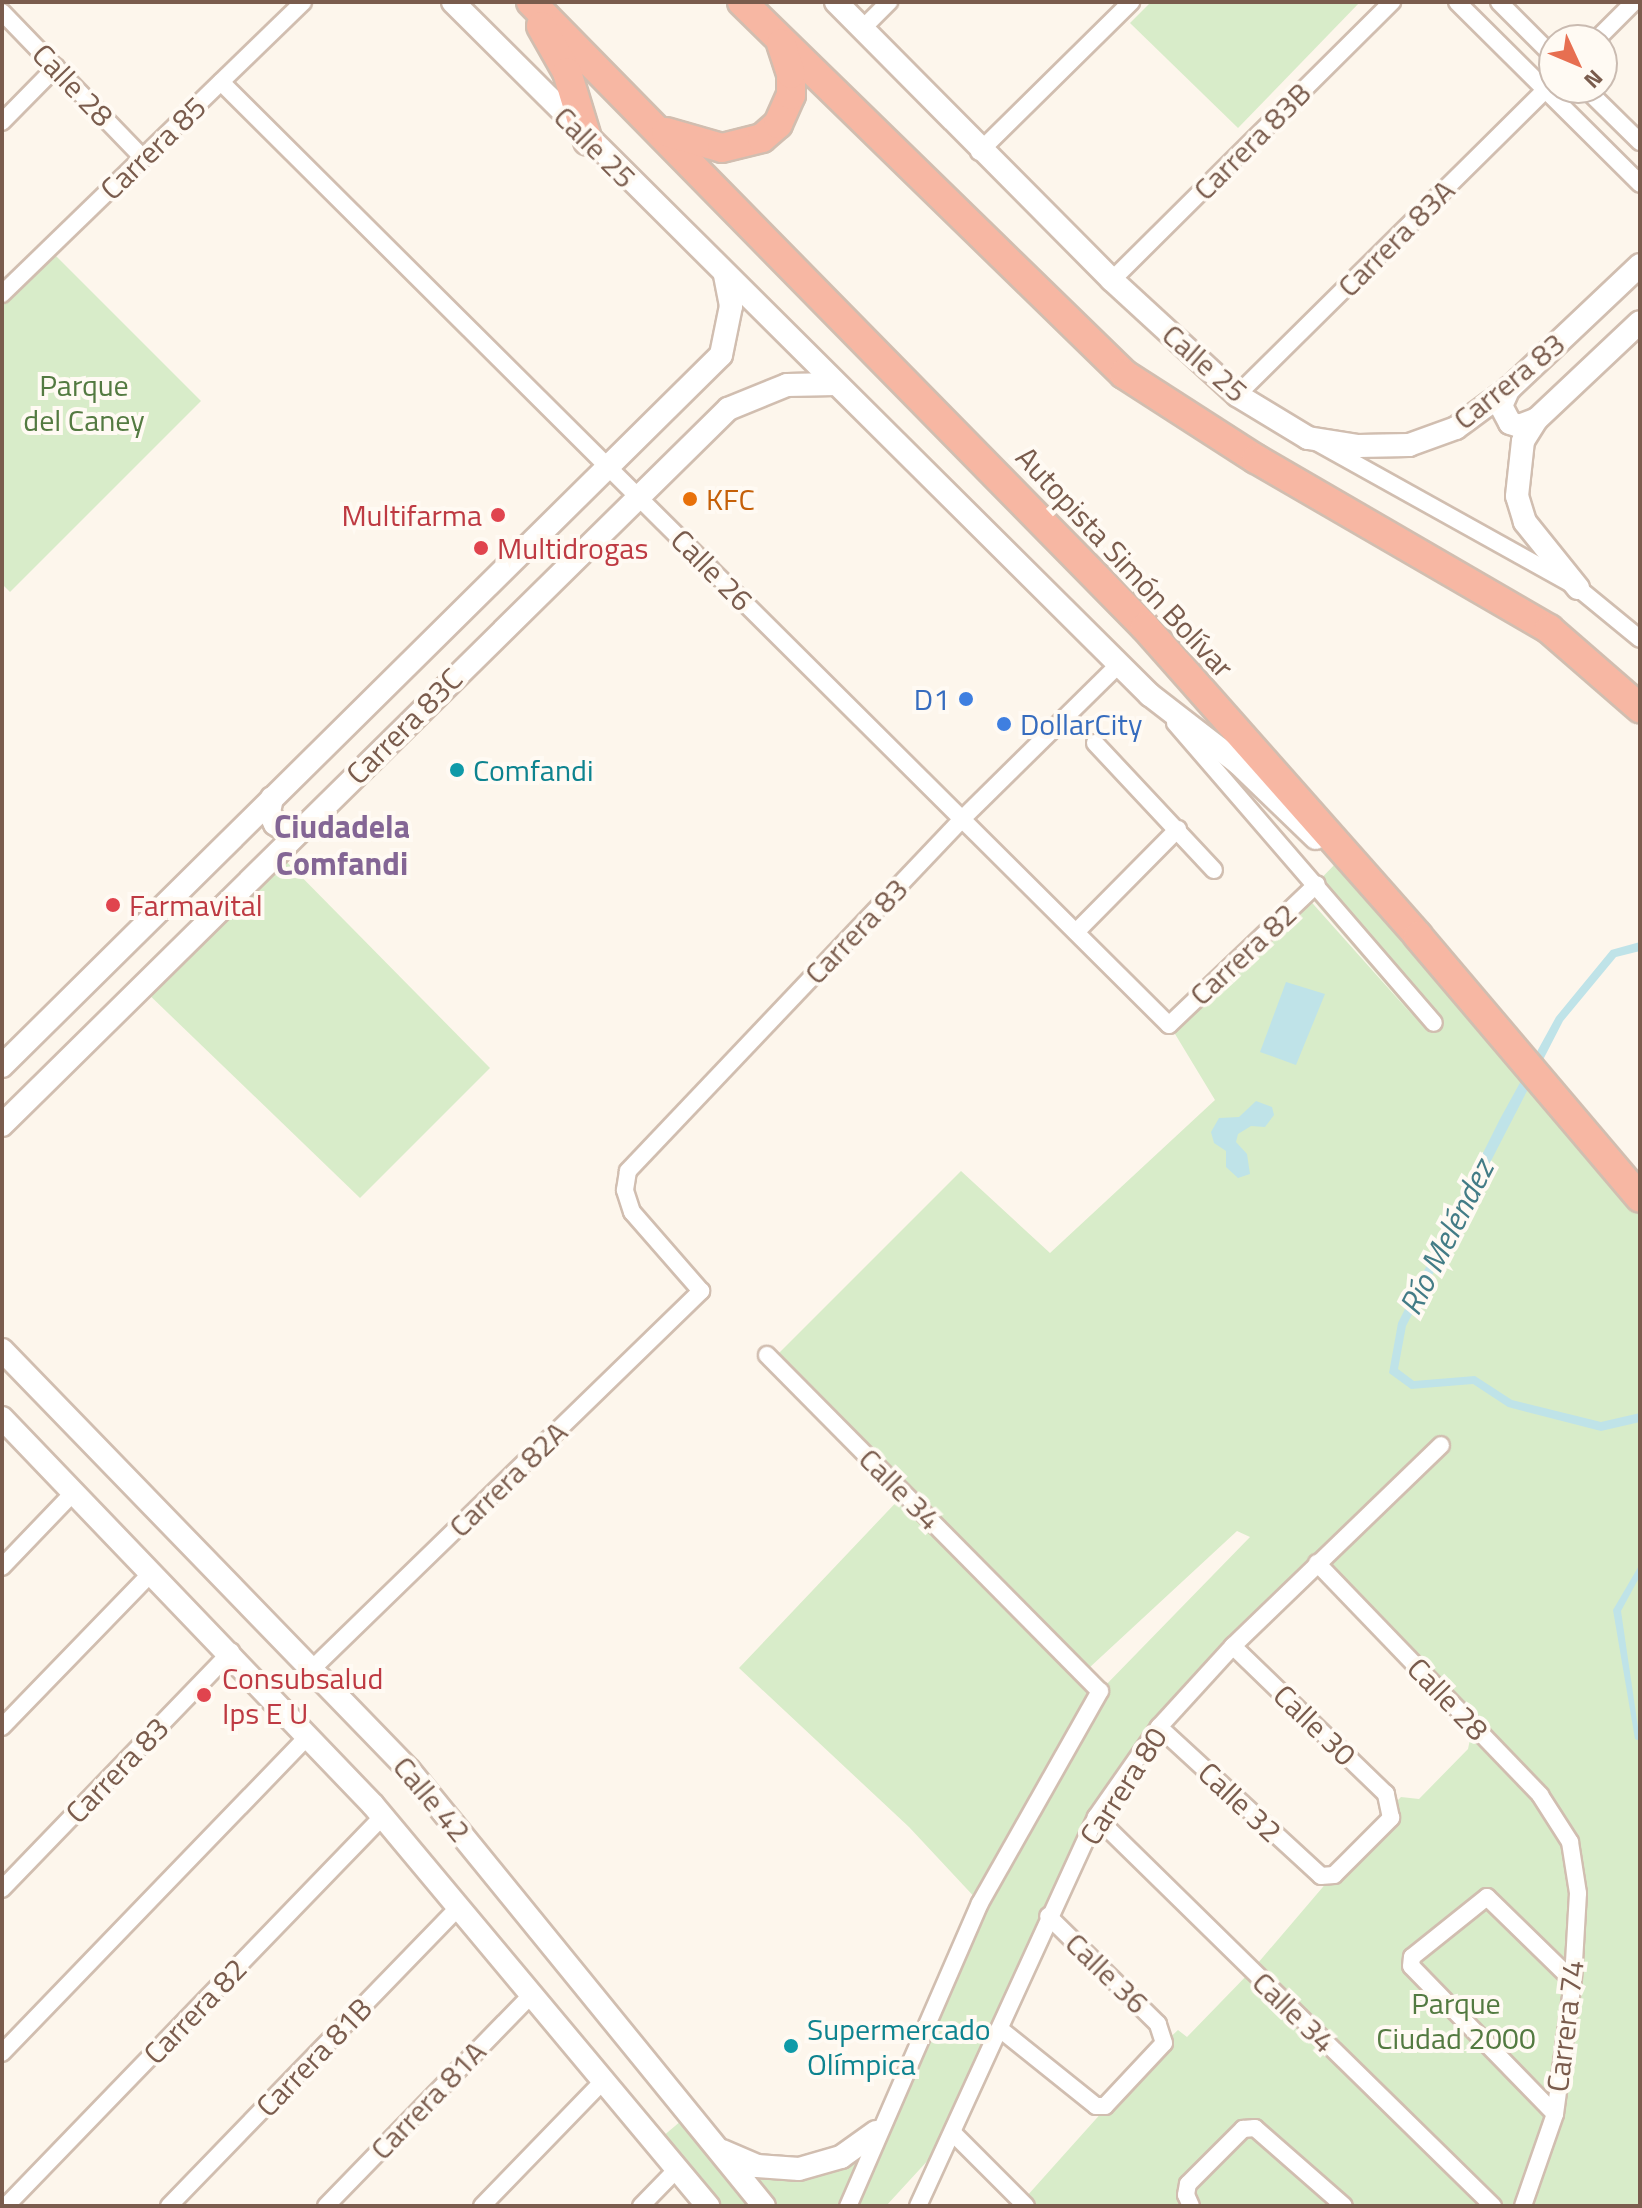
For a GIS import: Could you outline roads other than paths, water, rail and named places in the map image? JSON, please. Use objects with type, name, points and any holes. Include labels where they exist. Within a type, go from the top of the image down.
[{"type":"highway","points":[[524,2],[567,72],[588,141]]},
{"type":"highway","name":"Autopista Simón Bolívar","points":[[531,2],[661,130],[1145,627],[1418,936],[1640,1198]]},
{"type":"highway","points":[[742,2],[1124,374],[1256,459],[1538,621],[1640,708]]},
{"type":"highway","points":[[661,130],[722,148],[762,138],[778,124],[791,95],[791,74],[780,42]]},
{"type":"street","name":"Carrera 85","points":[[2,294],[303,2]]},
{"type":"street","name":"Calle 25","points":[[453,2],[588,141],[1150,695],[1317,884],[1434,1023]]},
{"type":"street","name":"Calle 25","points":[[836,2],[979,152],[1237,395],[1308,438],[1578,588],[1640,639]]},
{"type":"street","points":[[863,28],[889,2]]},
{"type":"street","points":[[979,152],[1131,2]]},
{"type":"street","name":"Carrera 83B","points":[[1112,280],[1392,2]]},
{"type":"street","points":[[1457,2],[1538,74]]},
{"type":"street","points":[[1499,2],[1538,41]]},
{"type":"street","points":[[1612,24],[1634,2]]},
{"type":"street","name":"Calle 28","points":[[2,12],[143,158]]},
{"type":"street","points":[[2,122],[56,67]]},
{"type":"street","name":"Calle 26","points":[[221,82],[1169,1025]]},
{"type":"street","name":"Carrera 83A","points":[[1237,395],[1538,97]]},
{"type":"street","points":[[1567,104],[1640,184]]},
{"type":"street","points":[[1601,104],[1640,142]]},
{"type":"street","name":"Carrera 83","points":[[1308,438],[1358,446],[1409,445],[1456,428],[1510,388],[1640,265]]},
{"type":"street","name":"Carrera 83C","points":[[2,1066],[721,355],[731,306],[725,276]]},
{"type":"street","name":"Carrera 83","points":[[1578,588],[1540,546],[1517,496],[1523,441],[1537,419],[1640,322]]},
{"type":"street","name":"Carrera 83C","points":[[2,1125],[728,409],[787,385],[836,384]]},
{"type":"street","points":[[1510,388],[1501,406],[1510,423],[1519,426],[1537,419]]},
{"type":"street","name":"Carrera 83","points":[[701,1291],[632,1212],[625,1190],[628,1171],[962,819],[1119,664]]},
{"type":"street","name":"Calle 25","points":[[1150,695],[1238,763],[1418,936]]},
{"type":"street","points":[[1095,743],[1214,870]]},
{"type":"street","points":[[272,798],[269,812],[275,824],[286,831],[300,828]]},
{"type":"street","points":[[1076,932],[1178,829]]},
{"type":"street","points":[[202,869],[212,866],[227,872],[230,898]]},
{"type":"street","name":"Carrera 82","points":[[1169,1025],[1317,884]]},
{"type":"street","name":"Carrera 82A","points":[[314,1667],[701,1291]]},
{"type":"street","name":"Calle 42","points":[[2,1350],[314,1667],[428,1791],[764,2206]]},
{"type":"street","name":"Calle 34","points":[[767,1355],[1100,1691]]},
{"type":"street","name":"Calle 42","points":[[2,1418],[231,1652],[383,1816],[708,2206]]},
{"type":"street","name":"Carrera 80","points":[[918,2206],[1000,2029],[1048,1916],[1096,1817],[1159,1727],[1233,1646],[1441,1445]]},
{"type":"street","points":[[2,1567],[75,1491]]},
{"type":"street","name":"Calle 28","points":[[1317,1563],[1540,1795],[1570,1842]]},
{"type":"street","points":[[2,1727],[152,1572]]},
{"type":"street","name":"Calle 30","points":[[1233,1646],[1386,1794],[1392,1806],[1391,1818],[1334,1875],[1321,1876]]},
{"type":"street","name":"Carrera 83","points":[[2,1889],[231,1652]]},
{"type":"street","name":"Carrera 80","points":[[848,2206],[876,2132],[980,1903],[1100,1691]]},
{"type":"street","name":"Calle 32","points":[[1159,1727],[1321,1876]]},
{"type":"street","points":[[2,2053],[309,1735]]},
{"type":"street","name":"Carrera 82","points":[[6,2206],[383,1816]]},
{"type":"street","name":"Calle 34","points":[[1096,1817],[1493,2206]]},
{"type":"street","name":"Carrera 74","points":[[1523,2206],[1555,2114],[1573,1981],[1578,1893],[1570,1842]]},
{"type":"street","points":[[1555,2114],[1411,1966],[1412,1957],[1487,1897],[1573,1981]]},
{"type":"street","name":"Carrera 81B","points":[[169,2206],[458,1908]]},
{"type":"street","name":"Calle 36","points":[[1000,2029],[1096,2106],[1105,2106],[1164,2043],[1164,2032],[1048,1916]]},
{"type":"street","name":"Carrera 81A","points":[[326,2206],[531,1995]]},
{"type":"street","points":[[482,2206],[603,2081]]},
{"type":"street","points":[[1188,2200],[1188,2184],[1243,2129],[1255,2128],[1344,2206]]},
{"type":"street","points":[[717,2149],[757,2166],[799,2169],[841,2157],[876,2132]]},
{"type":"street","points":[[953,2133],[1026,2206]]},
{"type":"street","points":[[641,2206],[677,2169]]},
{"type":"water","name":"Río Meléndez","points":[[1640,942],[1640,951],[1616,957],[1563,1021],[1406,1326],[1398,1369],[1414,1381],[1475,1376],[1512,1400],[1601,1422],[1640,1413],[1640,1422],[1601,1431],[1508,1407],[1473,1384],[1411,1389],[1389,1373],[1398,1323],[1500,1119],[1556,1017],[1611,950]]},
{"type":"water","points":[[1286,982],[1325,994],[1296,1065],[1260,1052]]},
{"type":"water","points":[[1256,1101],[1272,1107],[1274,1115],[1265,1127],[1251,1126],[1238,1134],[1236,1142],[1247,1154],[1250,1174],[1238,1178],[1226,1167],[1226,1151],[1214,1143],[1211,1132],[1219,1118],[1239,1117]]},
{"type":"water","points":[[1640,1564],[1640,1576],[1621,1611],[1640,1741],[1635,1739],[1613,1610]]},
{"type":"place","name":"KFC","points":[[690,499]]},
{"type":"place","name":"Multifarma","points":[[498,515]]},
{"type":"place","name":"Multidrogas","points":[[481,548]]},
{"type":"place","name":"D1","points":[[966,699]]},
{"type":"place","name":"DollarCity","points":[[1004,724]]},
{"type":"place","name":"Comfandi","points":[[457,770]]},
{"type":"place","name":"Farmavital","points":[[113,905]]},
{"type":"place","name":"Consubsalud Ips E U","points":[[204,1695]]},
{"type":"place","name":"Supermercado Olímpica","points":[[791,2046]]},
{"type":"district","name":"Ciudadela Comfandi","points":[[342,846]]},
{"type":"park label","name":"Parque del Caney","points":[[84,402]]},
{"type":"park label","name":"Parque Ciudad 2000","points":[[1456,2020]]}]
